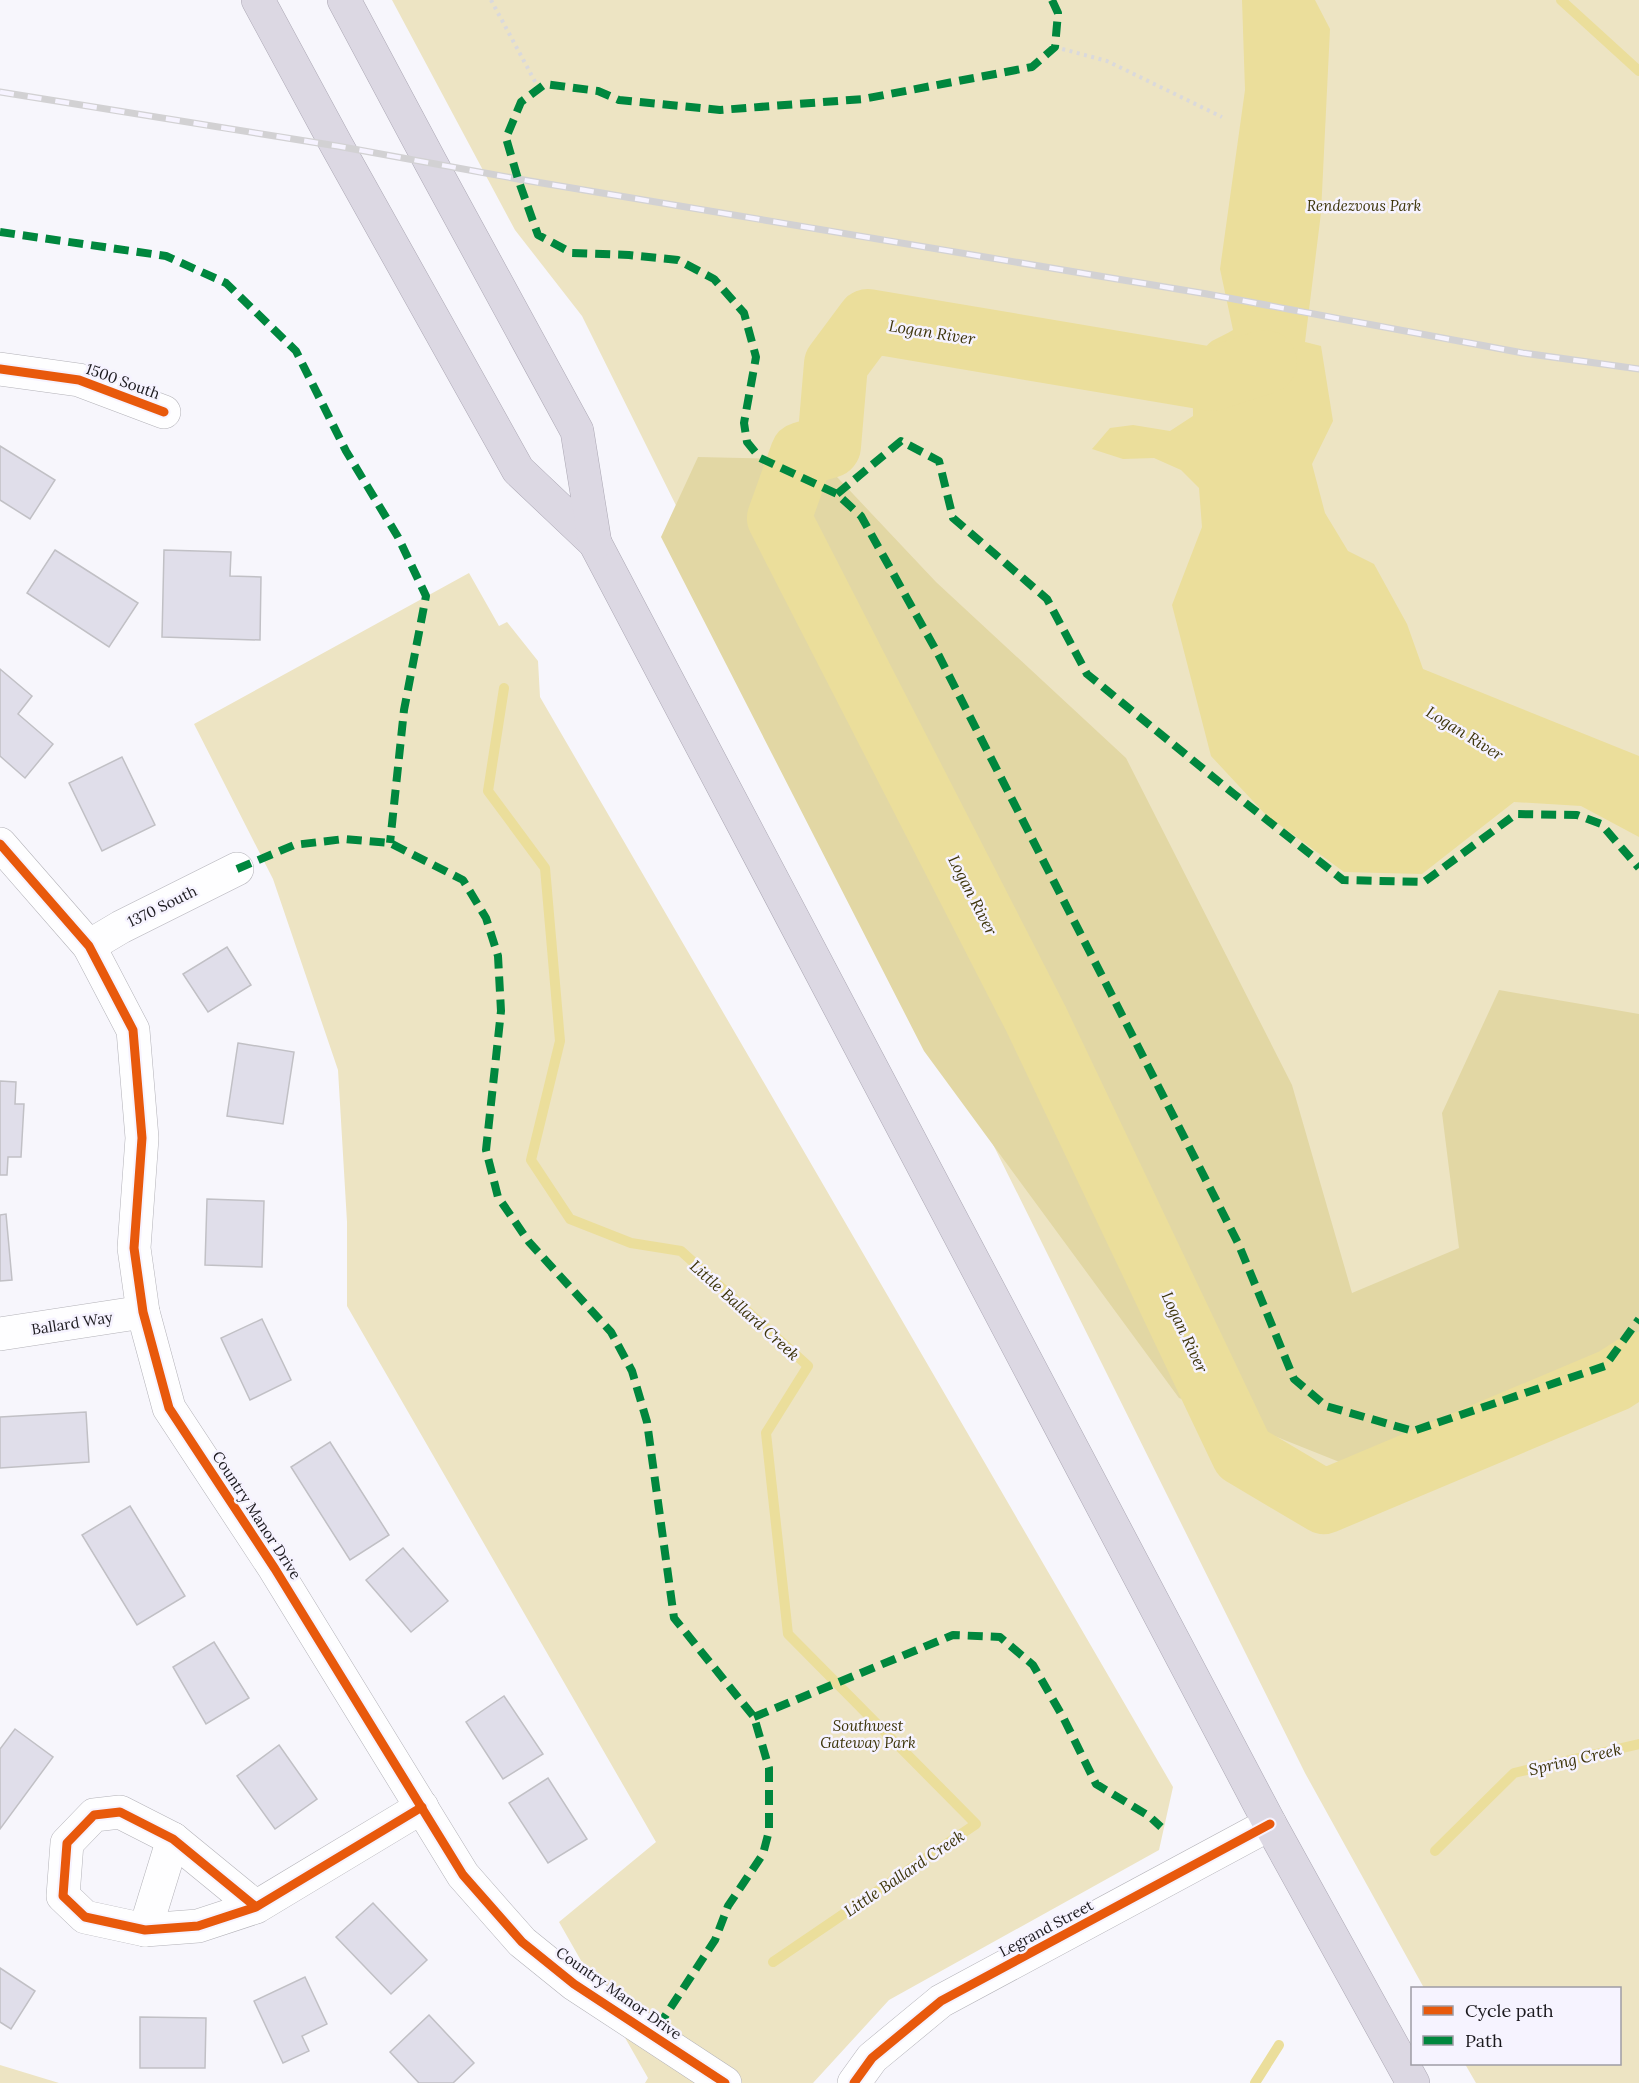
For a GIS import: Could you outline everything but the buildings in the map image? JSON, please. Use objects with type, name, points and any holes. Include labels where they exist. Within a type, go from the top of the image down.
[{"type":"highway","points":[[258,0],[518,470],[595,543]]},
{"type":"highway","points":[[344,0],[436,174],[577,431],[595,543],[1270,1824],[1413,2083]]},
{"type":"street","name":"1500 South","points":[[0,369],[79,380],[164,412]]},
{"type":"street","name":"Country Manor Drive","points":[[0,844],[89,946],[133,1030],[142,1138],[134,1248],[143,1312],[169,1408],[275,1569],[463,1875],[522,1942],[574,1984],[725,2083]]},
{"type":"street","name":"1370 South","points":[[89,946],[121,927],[237,869]]},
{"type":"street","name":"Ballard Way","points":[[0,1334],[143,1312]]},
{"type":"street","points":[[256,1907],[173,1839],[120,1812],[94,1815],[67,1843],[63,1896],[85,1917],[145,1930],[198,1926],[256,1907],[422,1807]]},
{"type":"street","name":"Legrand Street","points":[[854,2083],[872,2058],[941,2001],[1270,1824]]},
{"type":"street","points":[[145,1930],[173,1839]]},
{"type":"path","points":[[491,0],[539,88]]},
{"type":"path","points":[[1055,47],[1107,61],[1222,117]]},
{"type":"green space","name":"Rendezvous Park","points":[[392,0],[1639,0],[1639,2083],[1476,2083],[1466,2065],[1621,2065],[1621,1987],[1423,1987],[1305,1773],[582,316],[515,230]]},
{"type":"green space","name":"Southwest Gateway Park","points":[[469,573],[499,626],[507,622],[538,661],[540,697],[1173,1787],[1159,1850],[889,2000],[813,2083],[645,2083],[648,2078],[559,1922],[656,1842],[347,1306],[347,1222],[338,1070],[273,879],[194,724]]},
{"type":"green space","points":[[0,2065],[59,2083],[0,2083]]},
{"type":"shaded area","points":[[698,457],[821,460],[936,582],[1126,758],[1292,1085],[1352,1293],[1459,1248],[1442,1113],[1499,990],[1639,1014],[1639,1391],[1407,1489],[1179,1398],[924,1051],[661,537]]},
{"type":"water","points":[[1242,0],[1315,0],[1330,29],[1321,213],[1305,342],[1321,346],[1333,421],[1312,464],[1325,513],[1348,551],[1374,564],[1407,624],[1423,669],[1639,756],[1639,837],[1581,806],[1514,802],[1422,874],[1344,872],[1265,814],[1211,756],[1172,605],[1202,527],[1199,488],[1181,470],[1154,458],[1123,459],[1092,449],[1110,428],[1133,425],[1170,431],[1193,416],[1194,376],[1200,356],[1212,341],[1233,330],[1220,269],[1245,90]]},
{"type":"waterway","points":[[1561,0],[1639,71]]},
{"type":"waterway","name":"Logan River","points":[[1265,362],[1212,379],[868,321],[836,364],[829,446],[802,454],[779,518],[1036,1019],[1243,1454],[1324,1502],[1614,1380],[1639,1364]]},
{"type":"waterway","name":"Little Ballard Creek","points":[[504,688],[488,791],[545,868],[560,1041],[531,1160],[570,1219],[631,1243],[681,1251],[808,1366],[766,1433],[788,1634],[976,1824],[773,1962]]},
{"type":"waterway","name":"Spring Creek","points":[[1435,1851],[1514,1773],[1639,1744]]},
{"type":"waterway","name":"Spring Creek","points":[[1255,2083],[1279,2045]]},
{"type":"railway","points":[[0,92],[337,146],[518,179],[1207,294],[1523,353],[1639,369]]},
{"type":"marked path","points":[[1052,0],[1058,13],[1055,47],[1032,67],[863,99],[720,110],[619,100],[598,91],[545,84],[521,102],[506,138],[538,235],[572,253],[678,260],[714,279],[744,313],[756,357],[744,423],[747,442],[760,458],[837,494],[861,516],[937,652],[1238,1243],[1294,1379],[1326,1406],[1413,1431],[1605,1366],[1639,1319]]},
{"type":"marked path","points":[[0,232],[166,256],[226,283],[296,351],[346,451],[398,537],[426,596],[404,710],[390,843]]},
{"type":"marked path","points":[[837,494],[901,441],[939,461],[953,518],[1047,599],[1087,674],[1343,880],[1424,882],[1516,814],[1577,815],[1601,824],[1639,868]]},
{"type":"marked path","points":[[237,869],[294,845],[344,839],[390,843],[463,880],[486,918],[498,956],[501,1011],[486,1150],[498,1197],[529,1242],[611,1332],[632,1371],[647,1422],[674,1618],[754,1717],[769,1768],[769,1831],[763,1854],[728,1906],[715,1940],[652,2036]]},
{"type":"marked path","points":[[754,1717],[953,1635],[1000,1637],[1033,1665],[1063,1717],[1096,1784],[1149,1816],[1161,1827]]},
{"type":"cycle path","points":[[0,369],[79,380],[164,412]]},
{"type":"cycle path","points":[[0,844],[89,946],[133,1030],[142,1138],[134,1248],[143,1312],[169,1408],[275,1569],[463,1875],[522,1942],[574,1984],[725,2083]]},
{"type":"cycle path","points":[[256,1907],[198,1926],[145,1930],[85,1917],[63,1896],[67,1843],[94,1815],[120,1812],[173,1839],[256,1907],[422,1807]]},
{"type":"cycle path","points":[[854,2083],[872,2058],[941,2001],[1270,1824]]}]
